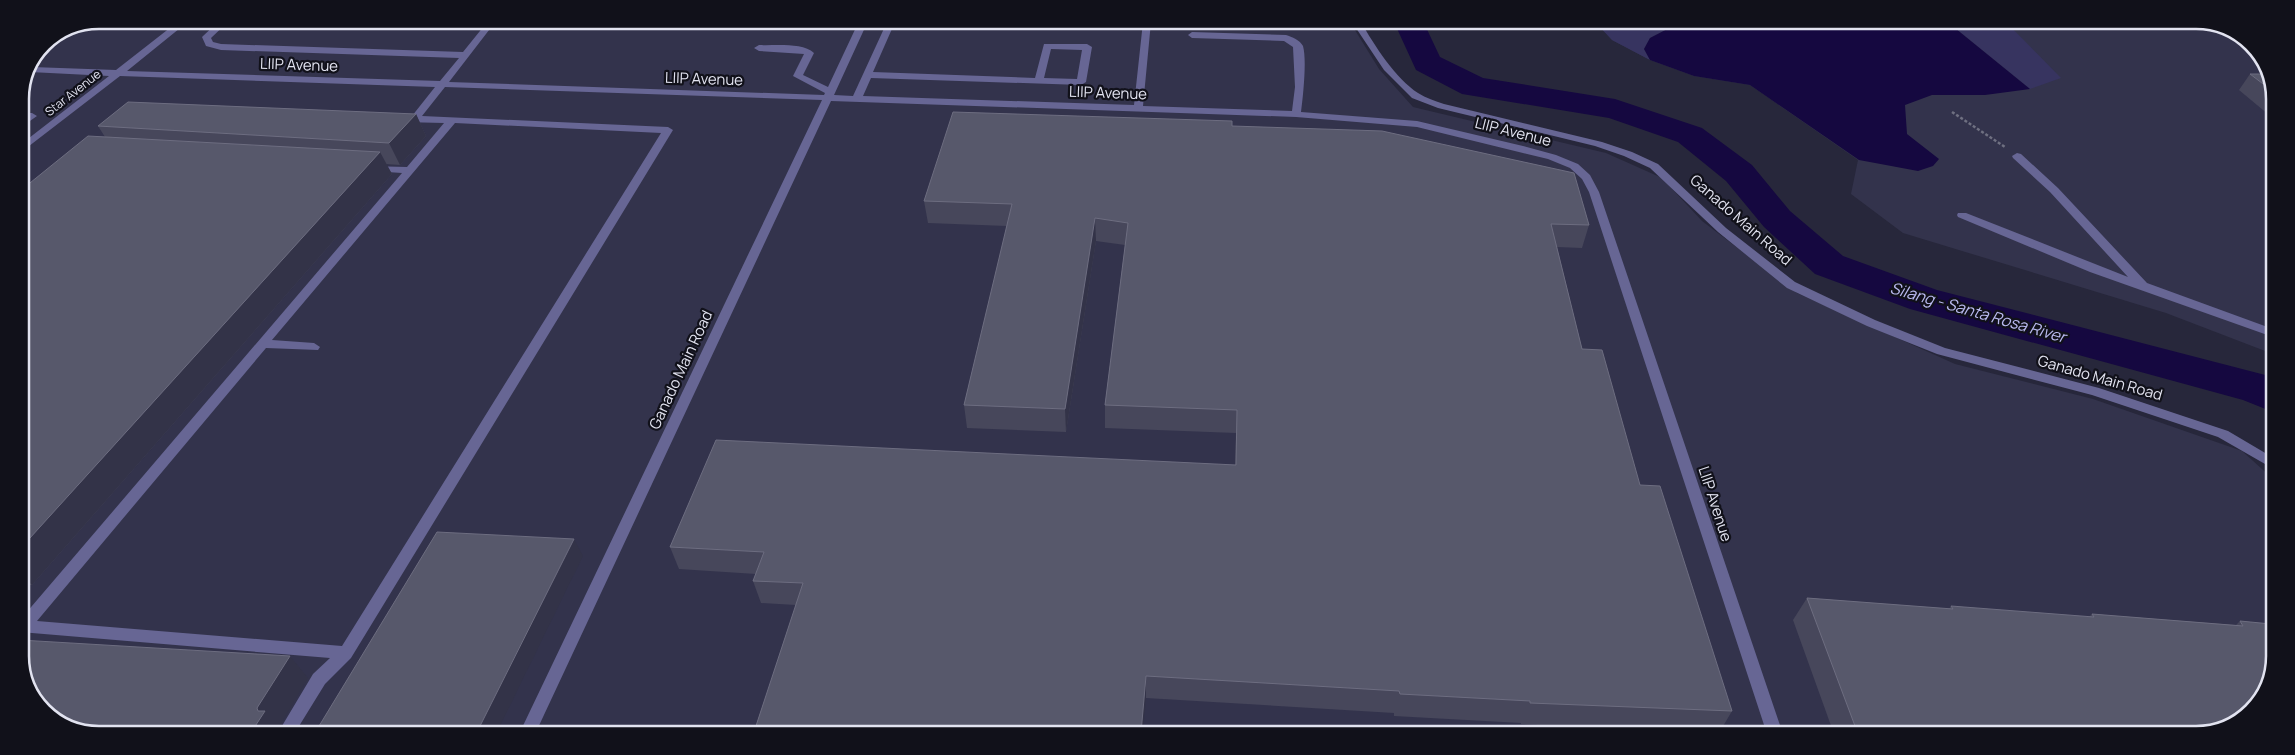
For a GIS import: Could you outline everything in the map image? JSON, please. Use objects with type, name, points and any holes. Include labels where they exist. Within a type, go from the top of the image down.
[{"type":"street","name":"Star Avenue","points":[[29,143],[174,29]]},
{"type":"street","points":[[215,29],[206,37],[209,44],[221,47],[465,55]]},
{"type":"street","points":[[415,119],[486,29]]},
{"type":"street","name":"Ganado Main Road","points":[[531,726],[861,29]]},
{"type":"street","points":[[856,100],[869,75],[888,29]]},
{"type":"street","points":[[1138,109],[1146,29]]},
{"type":"street","name":"Ganado Main Road","points":[[1360,29],[1365,39],[1409,91],[1441,106],[1598,144],[1628,154],[1654,166],[1722,230],[1791,284],[1870,323],[1941,352],[2096,391],[2223,434],[2266,459]]},
{"type":"street","points":[[1192,36],[1286,38],[1294,42],[1298,46],[1300,87],[1296,114]]},
{"type":"street","points":[[869,75],[1038,81],[1081,82],[1087,47],[1047,46],[1038,81]]},
{"type":"street","points":[[759,48],[803,50],[809,53],[798,76],[829,95]]},
{"type":"street","name":"LIIP Avenue","points":[[35,70],[443,85],[829,95],[856,100],[1296,114],[1417,124],[1552,156],[1574,166],[1586,177],[1594,192],[1773,726]]},
{"type":"street","points":[[290,726],[319,679],[346,653],[668,130],[395,119]]},
{"type":"street","points":[[29,618],[452,120]]},
{"type":"street","points":[[2017,156],[2054,190],[2143,286]]},
{"type":"street","points":[[359,168],[408,170]]},
{"type":"street","points":[[1962,215],[2094,269],[2266,330]]},
{"type":"street","points":[[263,344],[314,347]]},
{"type":"street","points":[[29,627],[346,653]]},
{"type":"path","points":[[1952,112],[2017,156]]},
{"type":"shaded area","points":[[1354,29],[1379,69],[1413,107],[1606,153],[1662,178],[1702,221],[1797,293],[1955,364],[2093,399],[2242,451],[2266,473],[2266,666],[2264,675],[2246,706],[2219,723],[2206,726],[89,726],[62,716],[32,678],[29,661],[29,99],[30,85],[34,72],[49,49],[72,34],[85,30]]},
{"type":"shaded area","points":[[1602,29],[2206,29],[2223,34],[2242,46],[2249,53],[2261,72],[2265,85],[2266,351],[2166,313],[1903,233],[1851,194],[1858,160],[1750,85],[1694,76],[1650,60],[1612,40]]},
{"type":"shaded area","points":[[1602,29],[1667,29],[1650,38],[1644,49],[1650,60],[1612,40]]},
{"type":"shaded area","points":[[1667,29],[1956,29],[2030,89],[1985,95],[1932,95],[1905,105],[1907,134],[1939,159],[1933,166],[1918,171],[1859,160],[1750,85],[1694,76],[1650,60],[1644,49],[1650,38]]},
{"type":"shaded area","points":[[1956,29],[2013,29],[2061,78],[2030,89]]},
{"type":"building","points":[[2250,74],[2262,74],[2265,85]]},
{"type":"building","points":[[128,102],[416,114],[389,143],[98,126]]},
{"type":"building","points":[[953,112],[1232,121],[1232,126],[1382,131],[1574,173],[1589,225],[1551,224],[1582,349],[1602,350],[1640,485],[1660,486],[1732,711],[1530,703],[1530,701],[1400,694],[1399,691],[1146,676],[1142,726],[756,726],[803,583],[753,581],[764,552],[670,547],[716,440],[1236,465],[1237,410],[1105,405],[1128,223],[1095,218],[1065,409],[964,405],[1012,204],[924,201]]},
{"type":"building","points":[[88,136],[380,152],[29,539],[29,184]]},
{"type":"building","points":[[437,532],[574,539],[480,726],[319,726]]},
{"type":"building","points":[[1807,598],[1953,609],[1951,606],[2094,617],[2092,614],[2243,626],[2240,621],[2266,624],[2266,666],[2261,683],[2246,706],[2219,723],[2206,726],[1855,726]]},
{"type":"building","points":[[29,641],[290,656],[257,708],[258,711],[265,711],[255,726],[89,726],[80,724],[56,712],[41,695],[34,683],[30,670]]},
{"type":"waterway","name":"Silang - Santa Rosa River","points":[[1412,29],[1427,63],[1474,87],[1615,109],[1690,135],[1739,173],[1777,219],[1829,265],[1924,300],[2257,388],[2266,392]]}]
